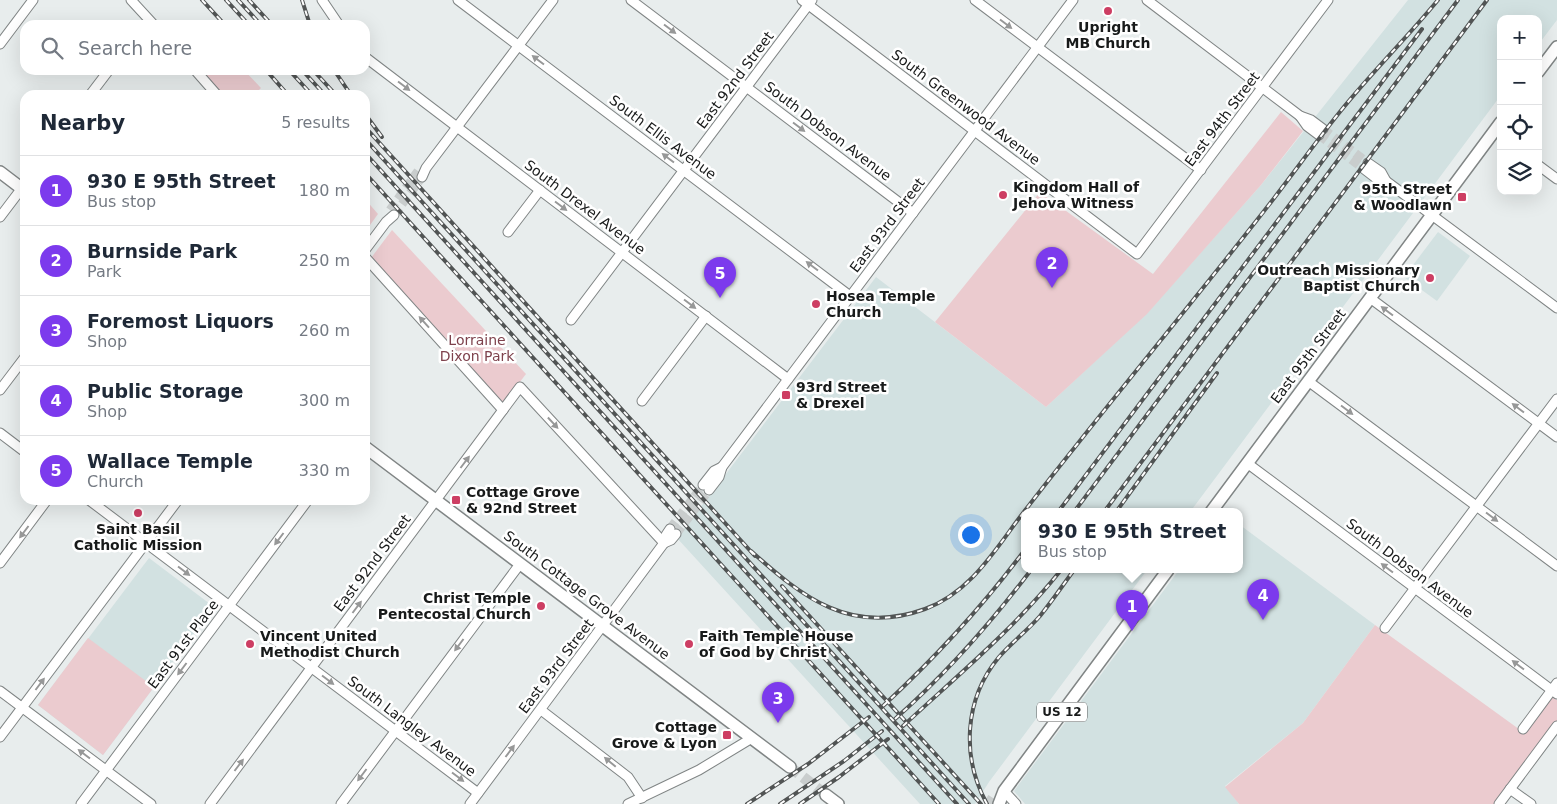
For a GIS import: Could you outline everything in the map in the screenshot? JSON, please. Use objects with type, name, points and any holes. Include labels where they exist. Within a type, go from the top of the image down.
[{"type":"main road","points":[[1542,67],[1557,47]]},
{"type":"main road","name":"East 95th Street","points":[[1213,508],[1432,215],[1497,134]]},
{"type":"main road","points":[[0,172],[20,185]]},
{"type":"main road","name":"South Cottage Grove Avenue","points":[[370,451],[790,767]]},
{"type":"main road","name":"US 12","points":[[996,801],[1166,573]]},
{"type":"main road","points":[[826,795],[838,804]]},
{"type":"street","points":[[0,44],[33,0]]},
{"type":"street","points":[[131,0],[146,20]]},
{"type":"street","points":[[322,0],[336,20]]},
{"type":"street","name":"South Ellis Avenue","points":[[458,0],[850,296]]},
{"type":"street","points":[[422,172],[553,0]]},
{"type":"street","name":"South Dobson Avenue","points":[[631,0],[913,213]]},
{"type":"street","points":[[975,0],[1201,170]]},
{"type":"street","name":"East 93rd Street","points":[[706,488],[714,471],[722,467],[1073,0]]},
{"type":"street","points":[[1147,0],[1300,116],[1311,120],[1321,132]]},
{"type":"street","name":"East 92nd Street","points":[[571,320],[746,87],[807,2]]},
{"type":"street","name":"South Greenwood Avenue","points":[[807,2],[1137,254]]},
{"type":"street","name":"East 94th Street","points":[[1137,254],[1324,2]]},
{"type":"street","name":"South Drexel Avenue","points":[[370,61],[788,379]]},
{"type":"street","points":[[94,90],[105,75]]},
{"type":"street","points":[[199,75],[213,90]]},
{"type":"street","points":[[1366,166],[1376,178],[1386,181],[1557,308]]},
{"type":"street","points":[[1542,168],[1557,179]]},
{"type":"street","points":[[508,232],[540,190]]},
{"type":"street","points":[[0,217],[20,193]]},
{"type":"street","points":[[370,243],[392,212]]},
{"type":"street","points":[[370,263],[504,410]]},
{"type":"street","points":[[1370,298],[1557,437]]},
{"type":"street","points":[[642,401],[706,316]]},
{"type":"street","points":[[0,390],[20,364]]},
{"type":"street","points":[[1308,381],[1557,566]]},
{"type":"street","name":"East 92nd Street","points":[[210,804],[520,387],[664,544]]},
{"type":"street","points":[[1385,628],[1557,399]]},
{"type":"street","points":[[0,433],[20,448]]},
{"type":"street","name":"South Dobson Avenue","points":[[1247,464],[1555,689]]},
{"type":"street","points":[[0,563],[43,505]]},
{"type":"street","name":"South Langley Avenue","points":[[96,505],[478,793]]},
{"type":"street","points":[[0,737],[174,505]]},
{"type":"street","name":"East 91st Place","points":[[80,804],[304,505]]},
{"type":"street","name":"East 93rd Street","points":[[470,804],[664,544],[666,535],[673,532]]},
{"type":"street","points":[[340,804],[520,564]]},
{"type":"street","points":[[1523,729],[1555,689]]},
{"type":"street","points":[[0,691],[151,804]]},
{"type":"street","points":[[541,710],[628,777],[642,798]]},
{"type":"street","points":[[1499,804],[1557,726]]},
{"type":"street","points":[[628,804],[699,770],[752,738]]},
{"type":"street","points":[[1510,789],[1531,804]]},
{"type":"street","points":[[1004,791],[1016,804]]},
{"type":"shaded area","points":[[1408,0],[1557,0],[1557,20],[1542,40],[1542,15],[1497,15],[1497,100],[1193,508],[1021,508],[1021,573],[1145,573],[989,782],[975,804],[920,804],[677,538],[876,277],[1046,407],[1147,313],[1261,185]]},
{"type":"shaded area","points":[[1438,232],[1470,256],[1437,301],[1404,277]]},
{"type":"shaded area","points":[[1243,527],[1375,625],[1303,723],[1225,786],[1239,804],[1025,804],[1014,791],[1177,573],[1243,573]]},
{"type":"shaded area","points":[[149,558],[214,607],[103,755],[38,705]]},
{"type":"green space","points":[[206,75],[249,75],[261,88],[259,90],[219,90]]},
{"type":"green space","points":[[1281,112],[1303,131],[1261,185],[1147,314],[1046,407],[935,322],[1040,192],[1153,274]]},
{"type":"green space","points":[[370,205],[378,214],[370,225]]},
{"type":"green space","name":"Lorraine Dixon Park","points":[[392,230],[526,374],[503,404],[371,258]]},
{"type":"green space","points":[[1375,625],[1523,732],[1551,697],[1557,700],[1557,721],[1495,804],[1239,804],[1225,787],[1303,723]]},
{"type":"green space","points":[[88,638],[154,687],[103,755],[38,705]]},
{"type":"tunnel","points":[[1323,129],[1368,163]]},
{"type":"tunnel","points":[[1319,135],[1364,169]]},
{"type":"tunnel","points":[[390,210],[418,171]]},
{"type":"tunnel","points":[[394,215],[422,177]]},
{"type":"tunnel","points":[[670,529],[703,485]]},
{"type":"tunnel","points":[[676,534],[709,490]]},
{"type":"tunnel","points":[[790,767],[826,795]]},
{"type":"tunnel","points":[[989,804],[993,798]]},
{"type":"railway","points":[[202,0],[220,20]]},
{"type":"railway","points":[[226,0],[244,20]]},
{"type":"railway","points":[[238,0],[256,20]]},
{"type":"railway","points":[[249,0],[267,20]]},
{"type":"railway","points":[[302,0],[308,20]]},
{"type":"railway","points":[[1027,508],[1213,276],[1339,113],[1438,0]]},
{"type":"railway","points":[[1077,508],[1458,0]]},
{"type":"railway","points":[[1107,508],[1487,0]]},
{"type":"railway","points":[[1061,508],[1422,29]]},
{"type":"railway","points":[[270,75],[284,90]]},
{"type":"railway","points":[[294,75],[307,90]]},
{"type":"railway","points":[[307,75],[320,90]]},
{"type":"railway","points":[[318,75],[331,90]]},
{"type":"railway","points":[[337,75],[348,90]]},
{"type":"railway","points":[[370,121],[382,137]]},
{"type":"railway","points":[[370,132],[755,556]]},
{"type":"railway","points":[[370,145],[969,804]]},
{"type":"railway","points":[[370,158],[957,804]]},
{"type":"railway","points":[[370,178],[939,804]]},
{"type":"railway","points":[[1119,508],[1217,373]]},
{"type":"railway","points":[[751,551],[789,583],[809,597],[829,607],[851,615],[874,618],[898,616],[925,609],[955,593],[990,558],[1021,516]]},
{"type":"railway","points":[[883,706],[957,632],[1021,555]]},
{"type":"railway","points":[[895,719],[967,648],[1029,573]]},
{"type":"railway","points":[[903,726],[1005,632],[1059,573]]},
{"type":"railway","points":[[987,804],[973,767],[970,748],[970,729],[979,691],[987,673],[999,657],[1040,616],[1072,573]]},
{"type":"railway","points":[[782,586],[981,804]]},
{"type":"railway","points":[[747,804],[808,764],[869,717]]},
{"type":"railway","points":[[780,804],[844,761],[882,731]]},
{"type":"railway","points":[[800,804],[888,739]]},
{"type":"place","name":"Upright MB Church","points":[[1108,11]]},
{"type":"place","name":"Kingdom Hall of Jehova Witness","points":[[1003,195]]},
{"type":"place","name":"95th Street & Woodlawn","points":[[1462,197]]},
{"type":"place","name":"Outreach Missionary Baptist Church","points":[[1430,278]]},
{"type":"place","name":"Burnside Park","points":[[1052,288]]},
{"type":"place","name":"Wallace Temple","points":[[720,298]]},
{"type":"place","name":"Hosea Temple Church","points":[[816,304]]},
{"type":"place","name":"93rd Street & Drexel","points":[[786,395]]},
{"type":"place","name":"Cottage Grove & 92nd Street","points":[[456,500]]},
{"type":"place","name":"Saint Basil Catholic Mission","points":[[138,513]]},
{"type":"place","name":"Christ Temple Pentecostal Church","points":[[541,606]]},
{"type":"place","name":"Public Storage","points":[[1263,620]]},
{"type":"place","name":"930 E 95th Street","points":[[1132,631]]},
{"type":"place","name":"Vincent United Methodist Church","points":[[250,644]]},
{"type":"place","name":"Faith Temple House of God by Christ","points":[[689,644]]},
{"type":"place","name":"Foremost Liquors","points":[[778,723]]},
{"type":"place","name":"Cottage Grove & Lyon","points":[[727,735]]}]
